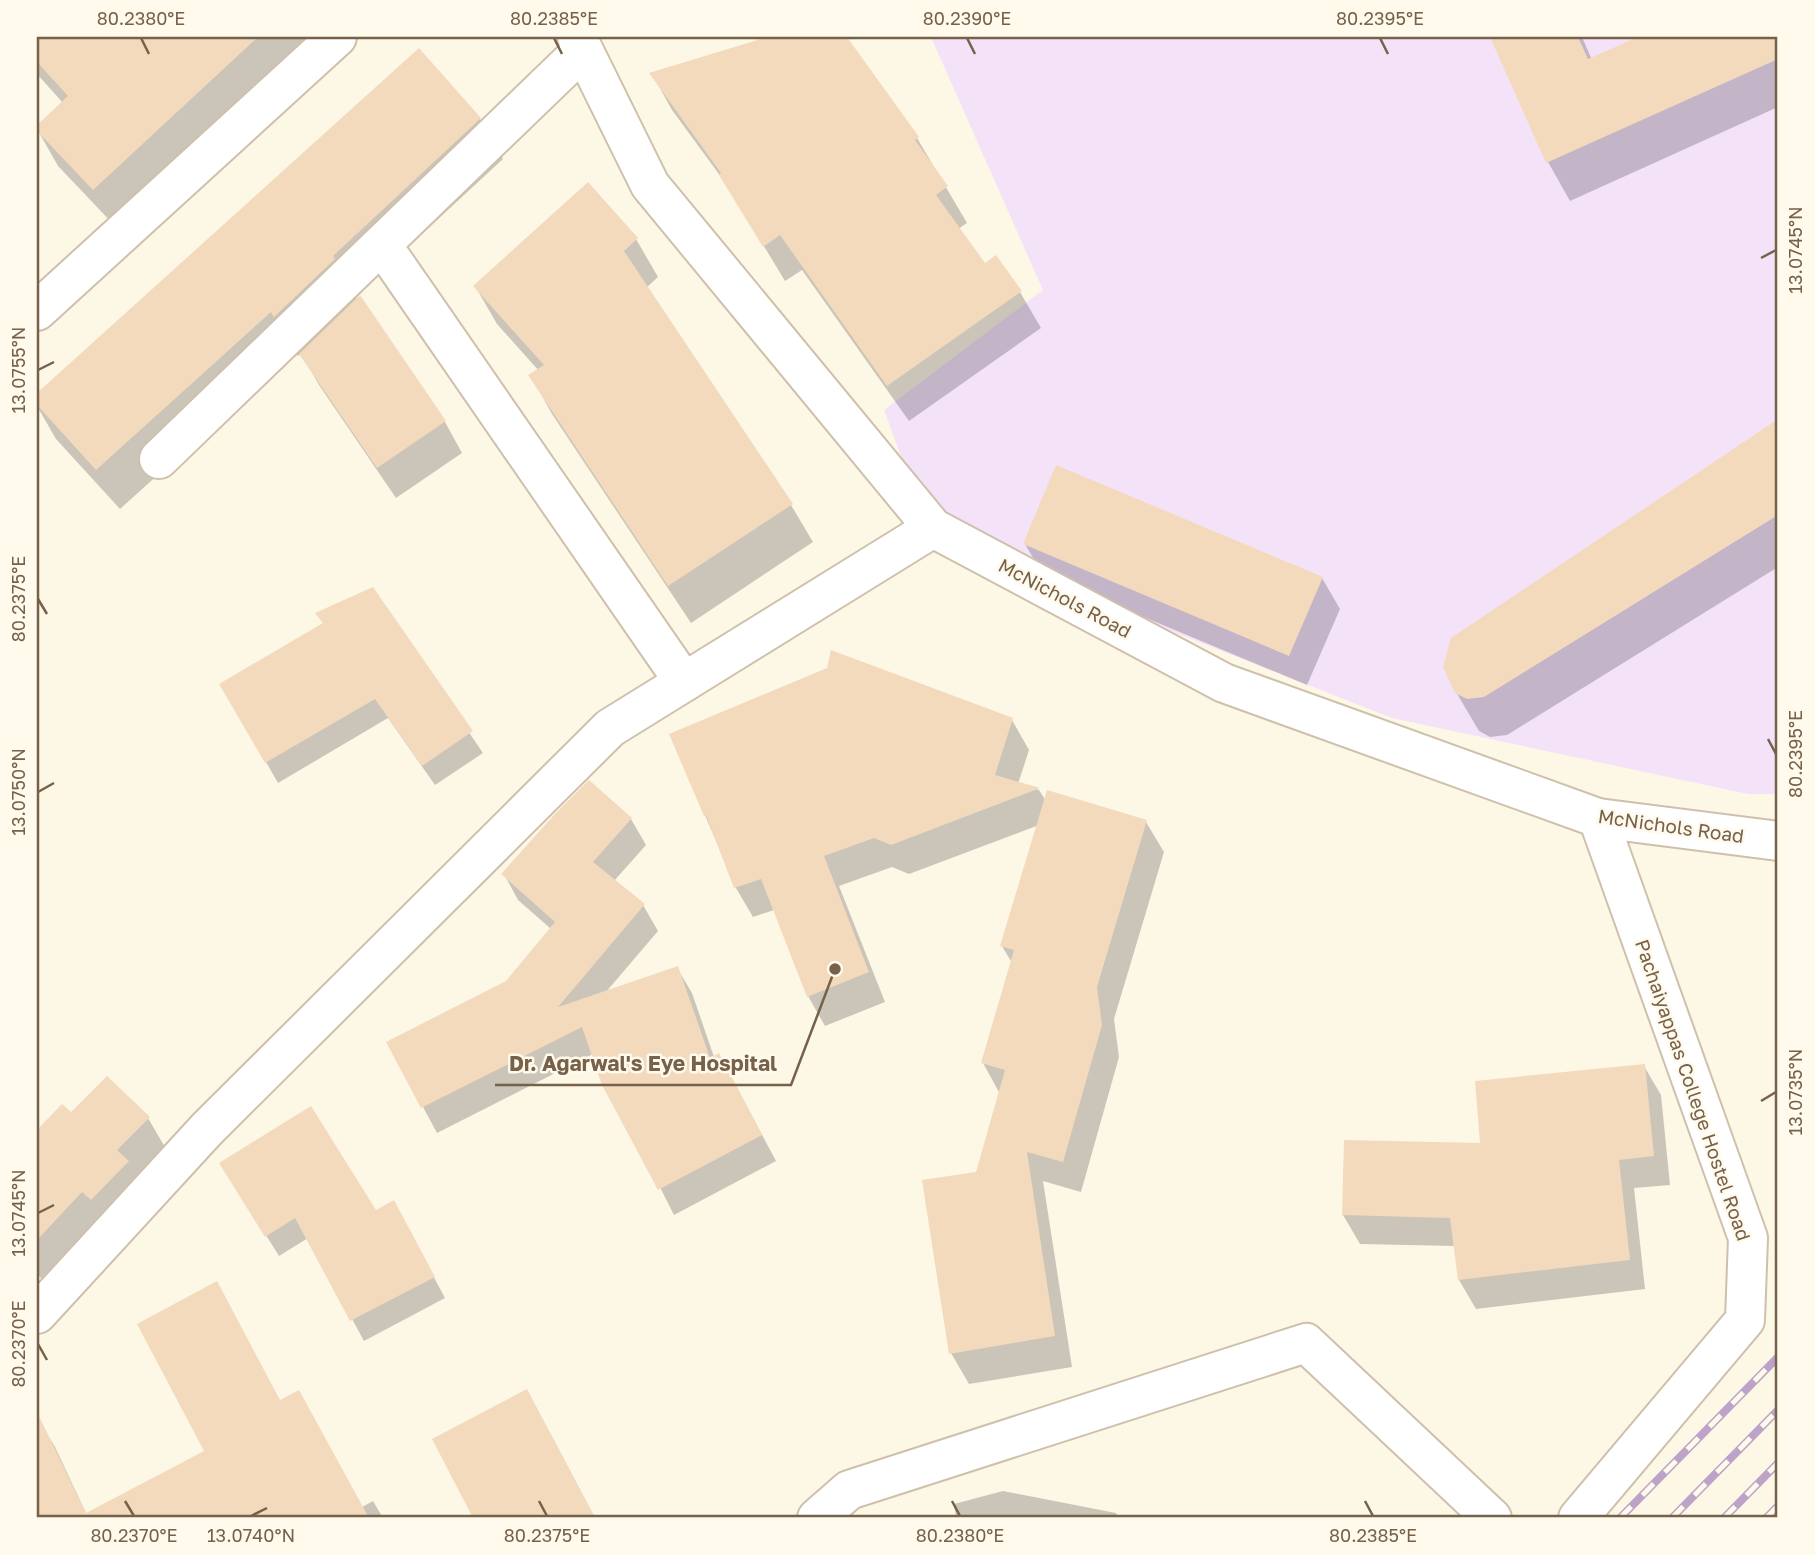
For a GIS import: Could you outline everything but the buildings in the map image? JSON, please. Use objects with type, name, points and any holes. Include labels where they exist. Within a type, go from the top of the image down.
[{"type":"street","points":[[37,311],[337,37]]},
{"type":"street","points":[[159,459],[382,245],[580,43]]},
{"type":"street","name":"McNichols Road","points":[[580,43],[650,185],[933,528],[1224,683],[1598,818],[1778,841]]},
{"type":"street","points":[[382,245],[684,682]]},
{"type":"street","points":[[37,1314],[207,1129],[610,728],[933,528]]},
{"type":"street","name":"Pachaiyappas College Hostel Road","points":[[1578,1518],[1745,1320],[1748,1238],[1598,818]]},
{"type":"street","points":[[817,1518],[849,1490],[1306,1343],[1492,1518]]},
{"type":"shaded area","points":[[931,37],[1778,37],[1778,794],[1748,794],[1392,718],[1075,593],[918,502],[884,410],[1043,290]]},
{"type":"railway","points":[[1620,1518],[1778,1357]]},
{"type":"railway","points":[[1672,1518],[1778,1410]]},
{"type":"railway","points":[[1724,1518],[1778,1463]]},
{"type":"railway","points":[[1766,1518],[1778,1506]]},
{"type":"place","name":"Dr. Agarwal's Eye Hospital","points":[[835,969]]}]
